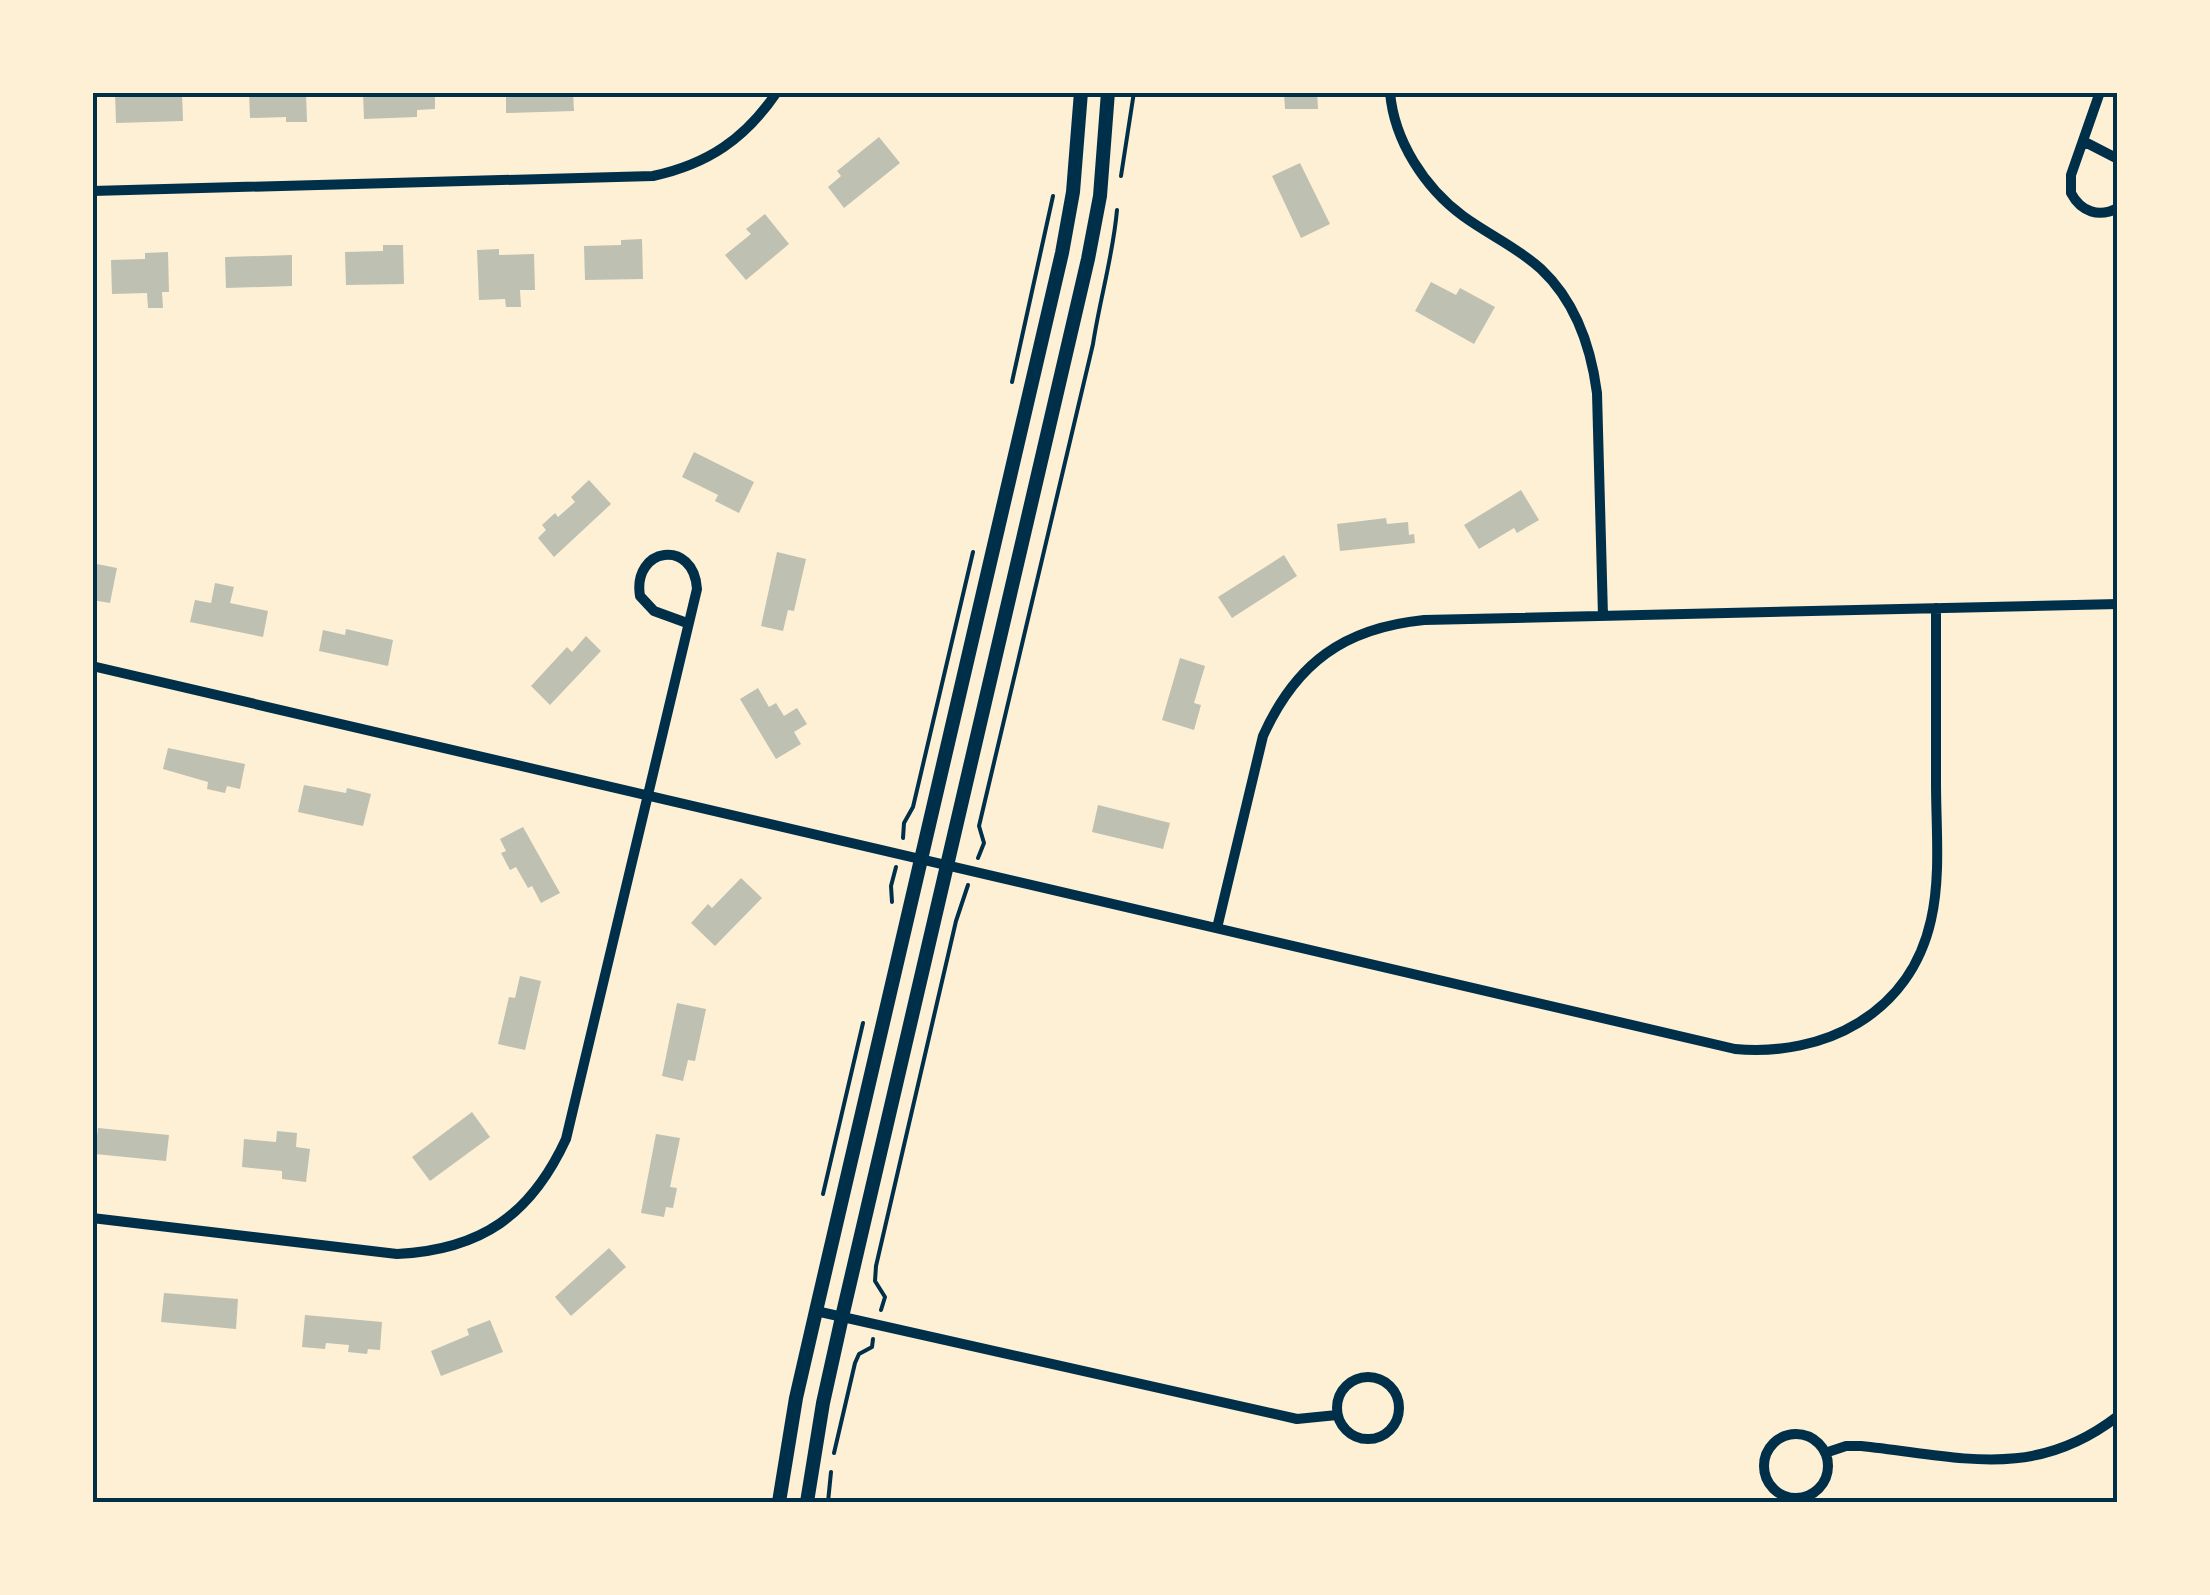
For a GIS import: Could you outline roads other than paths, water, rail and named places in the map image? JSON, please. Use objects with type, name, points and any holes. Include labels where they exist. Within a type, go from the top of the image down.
[{"type":"main road","points":[[779,1502],[796,1398],[1062,253],[1073,192],[1081,92]]},
{"type":"main road","points":[[807,1502],[842,1316],[1088,259],[1100,196],[1108,92]]},
{"type":"street","points":[[92,192],[652,176],[684,169],[738,140],[777,92]]},
{"type":"street","points":[[1390,92],[1402,139],[1438,195],[1543,271],[1582,329],[1597,394],[1603,616]]},
{"type":"street","points":[[2100,92],[2071,175],[2071,193],[2089,212],[2118,208]]},
{"type":"street","points":[[2083,141],[2118,159]]},
{"type":"street","points":[[92,1218],[397,1254],[458,1246],[488,1232],[532,1197],[566,1139],[697,589],[696,576],[685,560],[657,557],[640,574],[640,596],[654,611],[687,623]]},
{"type":"street","points":[[1217,928],[1262,736],[1275,709],[1313,662],[1365,631],[1394,623],[2118,604]]},
{"type":"street","points":[[92,666],[1735,1048],[1791,1049],[1848,1030],[1872,1014],[1910,971],[1931,922],[1936,893],[1936,608]]},
{"type":"street","points":[[816,1311],[1297,1419],[1337,1415]]},
{"type":"street","points":[[1360,1377],[1383,1380],[1398,1398],[1396,1421],[1382,1436],[1371,1439],[1349,1433],[1337,1415],[1343,1388],[1360,1377]]},
{"type":"street","points":[[1825,1453],[1861,1446],[2011,1460],[2072,1446],[2118,1416]]},
{"type":"street","points":[[1803,1434],[1825,1453],[1828,1462],[1824,1480],[1805,1496],[1780,1494],[1766,1478],[1764,1458],[1783,1436],[1803,1434]]}]
